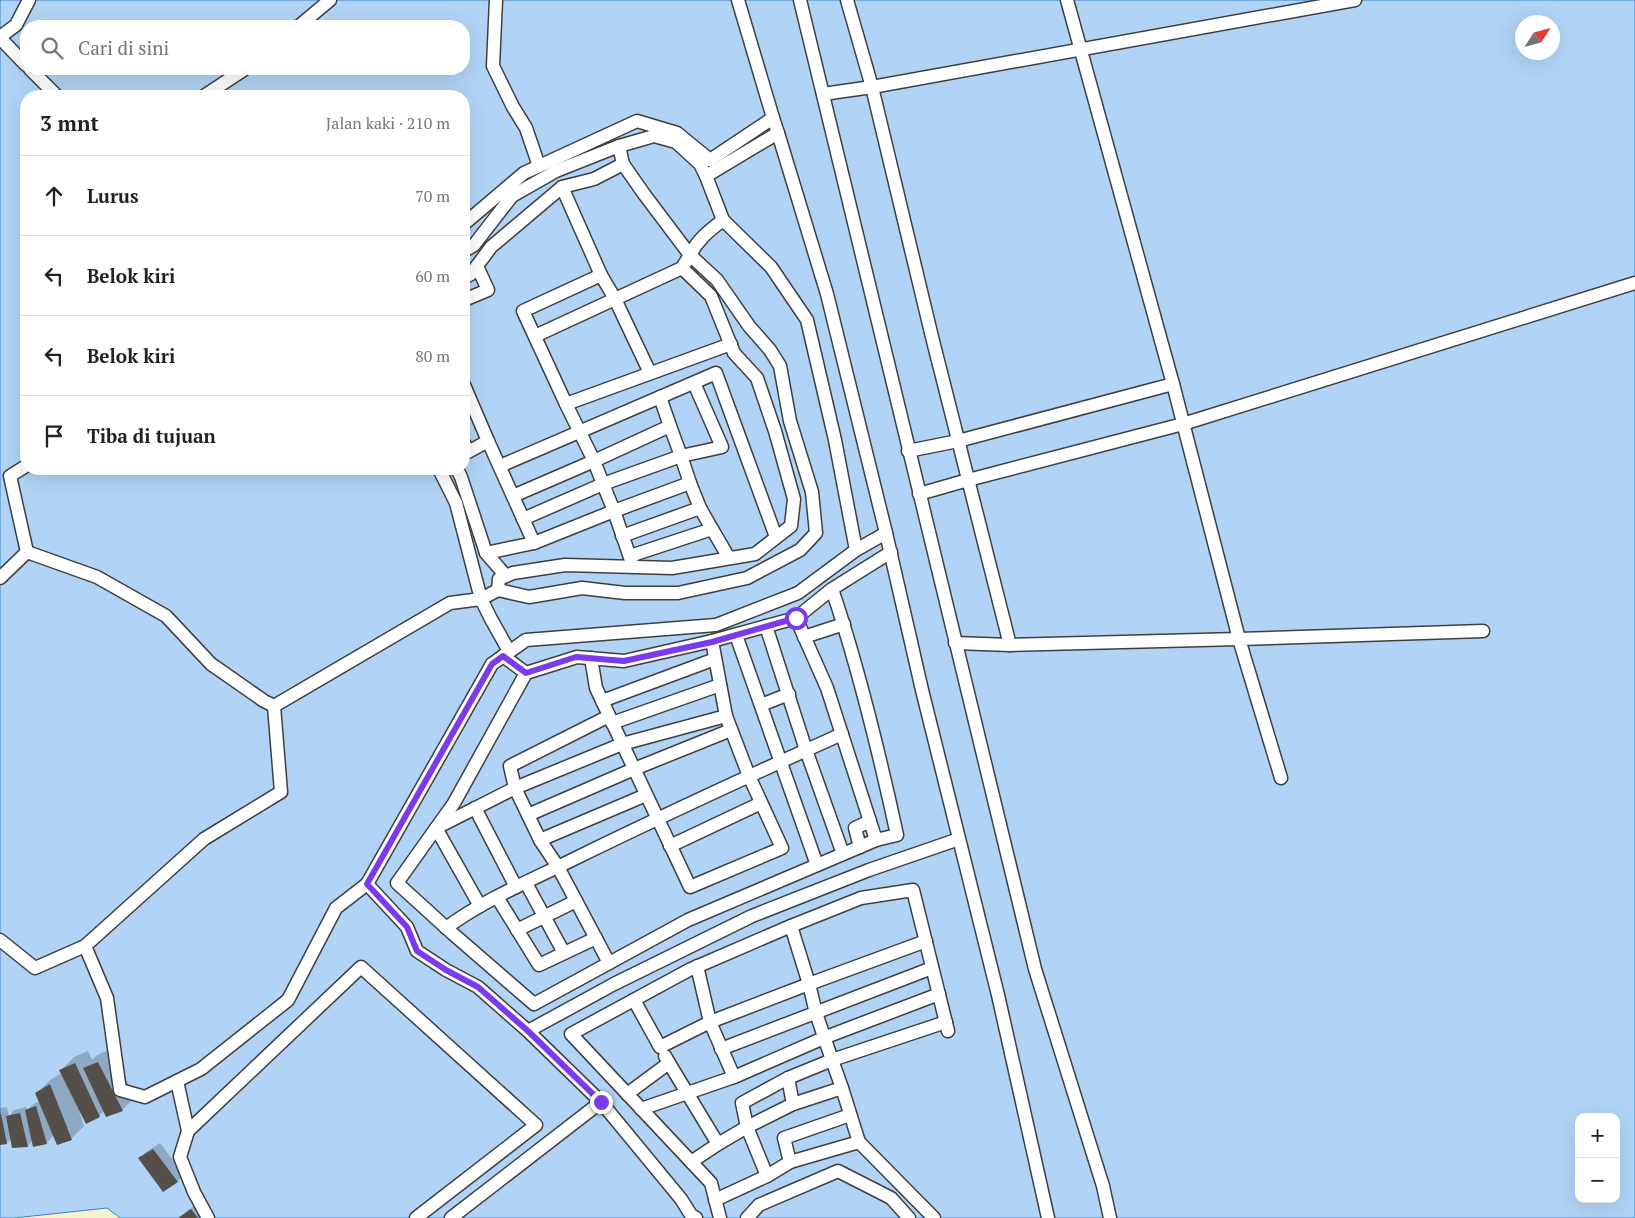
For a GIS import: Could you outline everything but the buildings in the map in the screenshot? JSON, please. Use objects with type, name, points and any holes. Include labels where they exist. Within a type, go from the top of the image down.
[{"type":"lane","points":[[20,59],[0,37],[16,26],[29,0]]},
{"type":"lane","points":[[306,20],[330,0]]},
{"type":"lane","points":[[496,0],[492,66],[526,128],[539,166]]},
{"type":"lane","points":[[738,0],[827,294],[998,996],[1048,1218]]},
{"type":"lane","points":[[800,0],[1035,969],[1103,1186],[1110,1218]]},
{"type":"lane","points":[[847,0],[872,87],[958,441],[1010,645]]},
{"type":"lane","points":[[1067,0],[1173,384],[1239,639],[1282,778]]},
{"type":"lane","points":[[823,94],[872,87],[1355,0]]},
{"type":"lane","points":[[36,75],[51,90]]},
{"type":"lane","points":[[213,90],[236,75]]},
{"type":"lane","points":[[470,219],[524,173],[637,121],[677,133],[710,160],[773,118]]},
{"type":"lane","points":[[706,176],[778,133]]},
{"type":"lane","points":[[470,247],[474,245],[512,196],[556,171],[618,146],[654,136],[676,142],[700,164],[723,220],[771,268],[807,320],[835,440],[856,550]]},
{"type":"lane","points":[[274,706],[450,603],[481,599],[498,590],[529,596],[582,588],[625,593],[678,593],[747,578],[800,550],[816,533],[812,492],[790,422],[780,366],[717,280],[690,255],[644,194],[623,164],[618,146]]},
{"type":"lane","points":[[470,275],[491,247],[562,187],[594,179],[623,164]]},
{"type":"lane","points":[[562,187],[601,275],[615,299],[650,374]]},
{"type":"lane","points":[[535,336],[682,268],[695,245],[723,220]]},
{"type":"lane","points":[[470,298],[488,290],[476,266]]},
{"type":"lane","points":[[498,590],[499,579],[513,573],[565,565],[631,561],[672,568],[755,554],[791,526],[794,499],[778,439],[757,378],[734,353],[711,296],[682,268]]},
{"type":"lane","points":[[601,275],[523,311],[594,461],[631,561]]},
{"type":"lane","points":[[919,494],[1183,424],[1635,284]]},
{"type":"lane","points":[[566,404],[731,344]]},
{"type":"lane","points":[[500,466],[716,373],[776,537]]},
{"type":"lane","points":[[524,519],[603,484],[681,456],[722,447],[694,383]]},
{"type":"lane","points":[[908,450],[958,441],[1173,384]]},
{"type":"lane","points":[[660,397],[700,508],[729,558]]},
{"type":"lane","points":[[470,399],[534,543]]},
{"type":"lane","points":[[514,496],[670,426]]},
{"type":"lane","points":[[470,451],[488,441]]},
{"type":"lane","points":[[0,467],[10,476],[27,552]]},
{"type":"lane","points":[[10,476],[20,470]]},
{"type":"lane","points":[[442,475],[456,502],[481,599],[506,654],[526,673]]},
{"type":"lane","points":[[460,475],[486,553],[506,576]]},
{"type":"lane","points":[[486,553],[534,543],[690,483]]},
{"type":"lane","points":[[622,536],[700,508]]},
{"type":"lane","points":[[631,561],[712,529]]},
{"type":"lane","points":[[85,946],[106,998],[120,1090],[145,1097],[201,1069],[288,1000],[336,908],[367,884],[492,664],[526,640],[716,625],[798,592],[856,550],[886,533]]},
{"type":"lane","points":[[0,578],[27,552]]},
{"type":"lane","points":[[27,552],[97,577],[166,616],[211,664],[274,706]]},
{"type":"lane","points":[[832,589],[844,624],[879,754],[897,835],[876,840],[688,920],[534,1004],[397,883],[454,803],[526,673],[576,657],[624,661],[712,642],[796,618],[832,589],[891,552]]},
{"type":"lane","points":[[796,618],[827,688],[876,840]]},
{"type":"lane","points":[[804,637],[844,624]]},
{"type":"lane","points":[[766,626],[806,750],[843,854]]},
{"type":"lane","points":[[955,643],[1010,645],[1483,631]]},
{"type":"lane","points":[[736,635],[817,865]]},
{"type":"lane","points":[[590,658],[596,688],[690,887],[782,848],[749,776],[726,716],[712,642]]},
{"type":"lane","points":[[602,701],[715,660]]},
{"type":"lane","points":[[610,963],[558,867],[540,840],[515,788],[510,766],[610,720],[720,685]]},
{"type":"lane","points":[[760,705],[789,694]]},
{"type":"lane","points":[[0,940],[35,968],[85,946],[204,839],[281,792],[274,706]]},
{"type":"lane","points":[[436,828],[515,788],[622,744],[726,716]]},
{"type":"lane","points":[[528,815],[731,730]]},
{"type":"lane","points":[[446,928],[464,914],[521,885],[657,819],[842,734]]},
{"type":"lane","points":[[540,840],[646,794]]},
{"type":"lane","points":[[670,846],[762,803]]},
{"type":"lane","points":[[474,808],[521,885],[545,916],[564,953]]},
{"type":"lane","points":[[860,847],[855,828],[870,821]]},
{"type":"lane","points":[[436,828],[480,906]]},
{"type":"lane","points":[[528,1031],[614,984],[752,916],[869,870],[959,839]]},
{"type":"lane","points":[[367,884],[407,927],[417,951],[446,970],[478,987],[528,1031],[601,1102],[681,1199],[691,1215],[696,1218]]},
{"type":"lane","points":[[720,1218],[711,1183],[571,1034],[697,966],[791,926],[861,898],[913,890],[947,1027],[832,1060],[788,1078],[742,1103],[747,1127],[767,1176]]},
{"type":"lane","points":[[497,897],[539,965],[596,938]]},
{"type":"lane","points":[[517,930],[576,901]]},
{"type":"lane","points":[[791,926],[816,1013],[826,1037],[859,1142],[934,1218]]},
{"type":"lane","points":[[660,1047],[710,1022],[926,941]]},
{"type":"lane","points":[[697,966],[710,1022],[734,1077]]},
{"type":"lane","points":[[208,1218],[194,1192],[180,1157],[188,1132],[361,967],[536,1125],[416,1218]]},
{"type":"lane","points":[[721,1049],[932,968]]},
{"type":"lane","points":[[641,1109],[734,1077],[826,1037],[938,994]]},
{"type":"lane","points":[[634,1000],[669,1063],[718,1144]]},
{"type":"lane","points":[[627,1094],[669,1063]]},
{"type":"lane","points":[[788,1078],[793,1104]]},
{"type":"lane","points":[[177,1081],[188,1132]]},
{"type":"lane","points":[[691,1162],[747,1127],[793,1104],[842,1088]]},
{"type":"lane","points":[[451,1218],[601,1102]]},
{"type":"lane","points":[[790,1162],[784,1138],[850,1115]]},
{"type":"lane","points":[[716,1200],[767,1176],[790,1162],[859,1142]]},
{"type":"lane","points":[[747,1218],[759,1205],[838,1172],[891,1198],[909,1218]]},
{"type":"green space","points":[[107,1208],[120,1218],[14,1218]]},
{"type":"water","points":[[0,0],[1635,0],[1635,1218],[120,1218],[107,1208],[0,1218]]},
{"type":"route","points":[[601,1102],[528,1031],[478,987],[446,970],[417,951],[407,927],[367,884],[492,664],[503,656],[526,673],[576,657],[624,661],[712,642],[796,618]]}]
